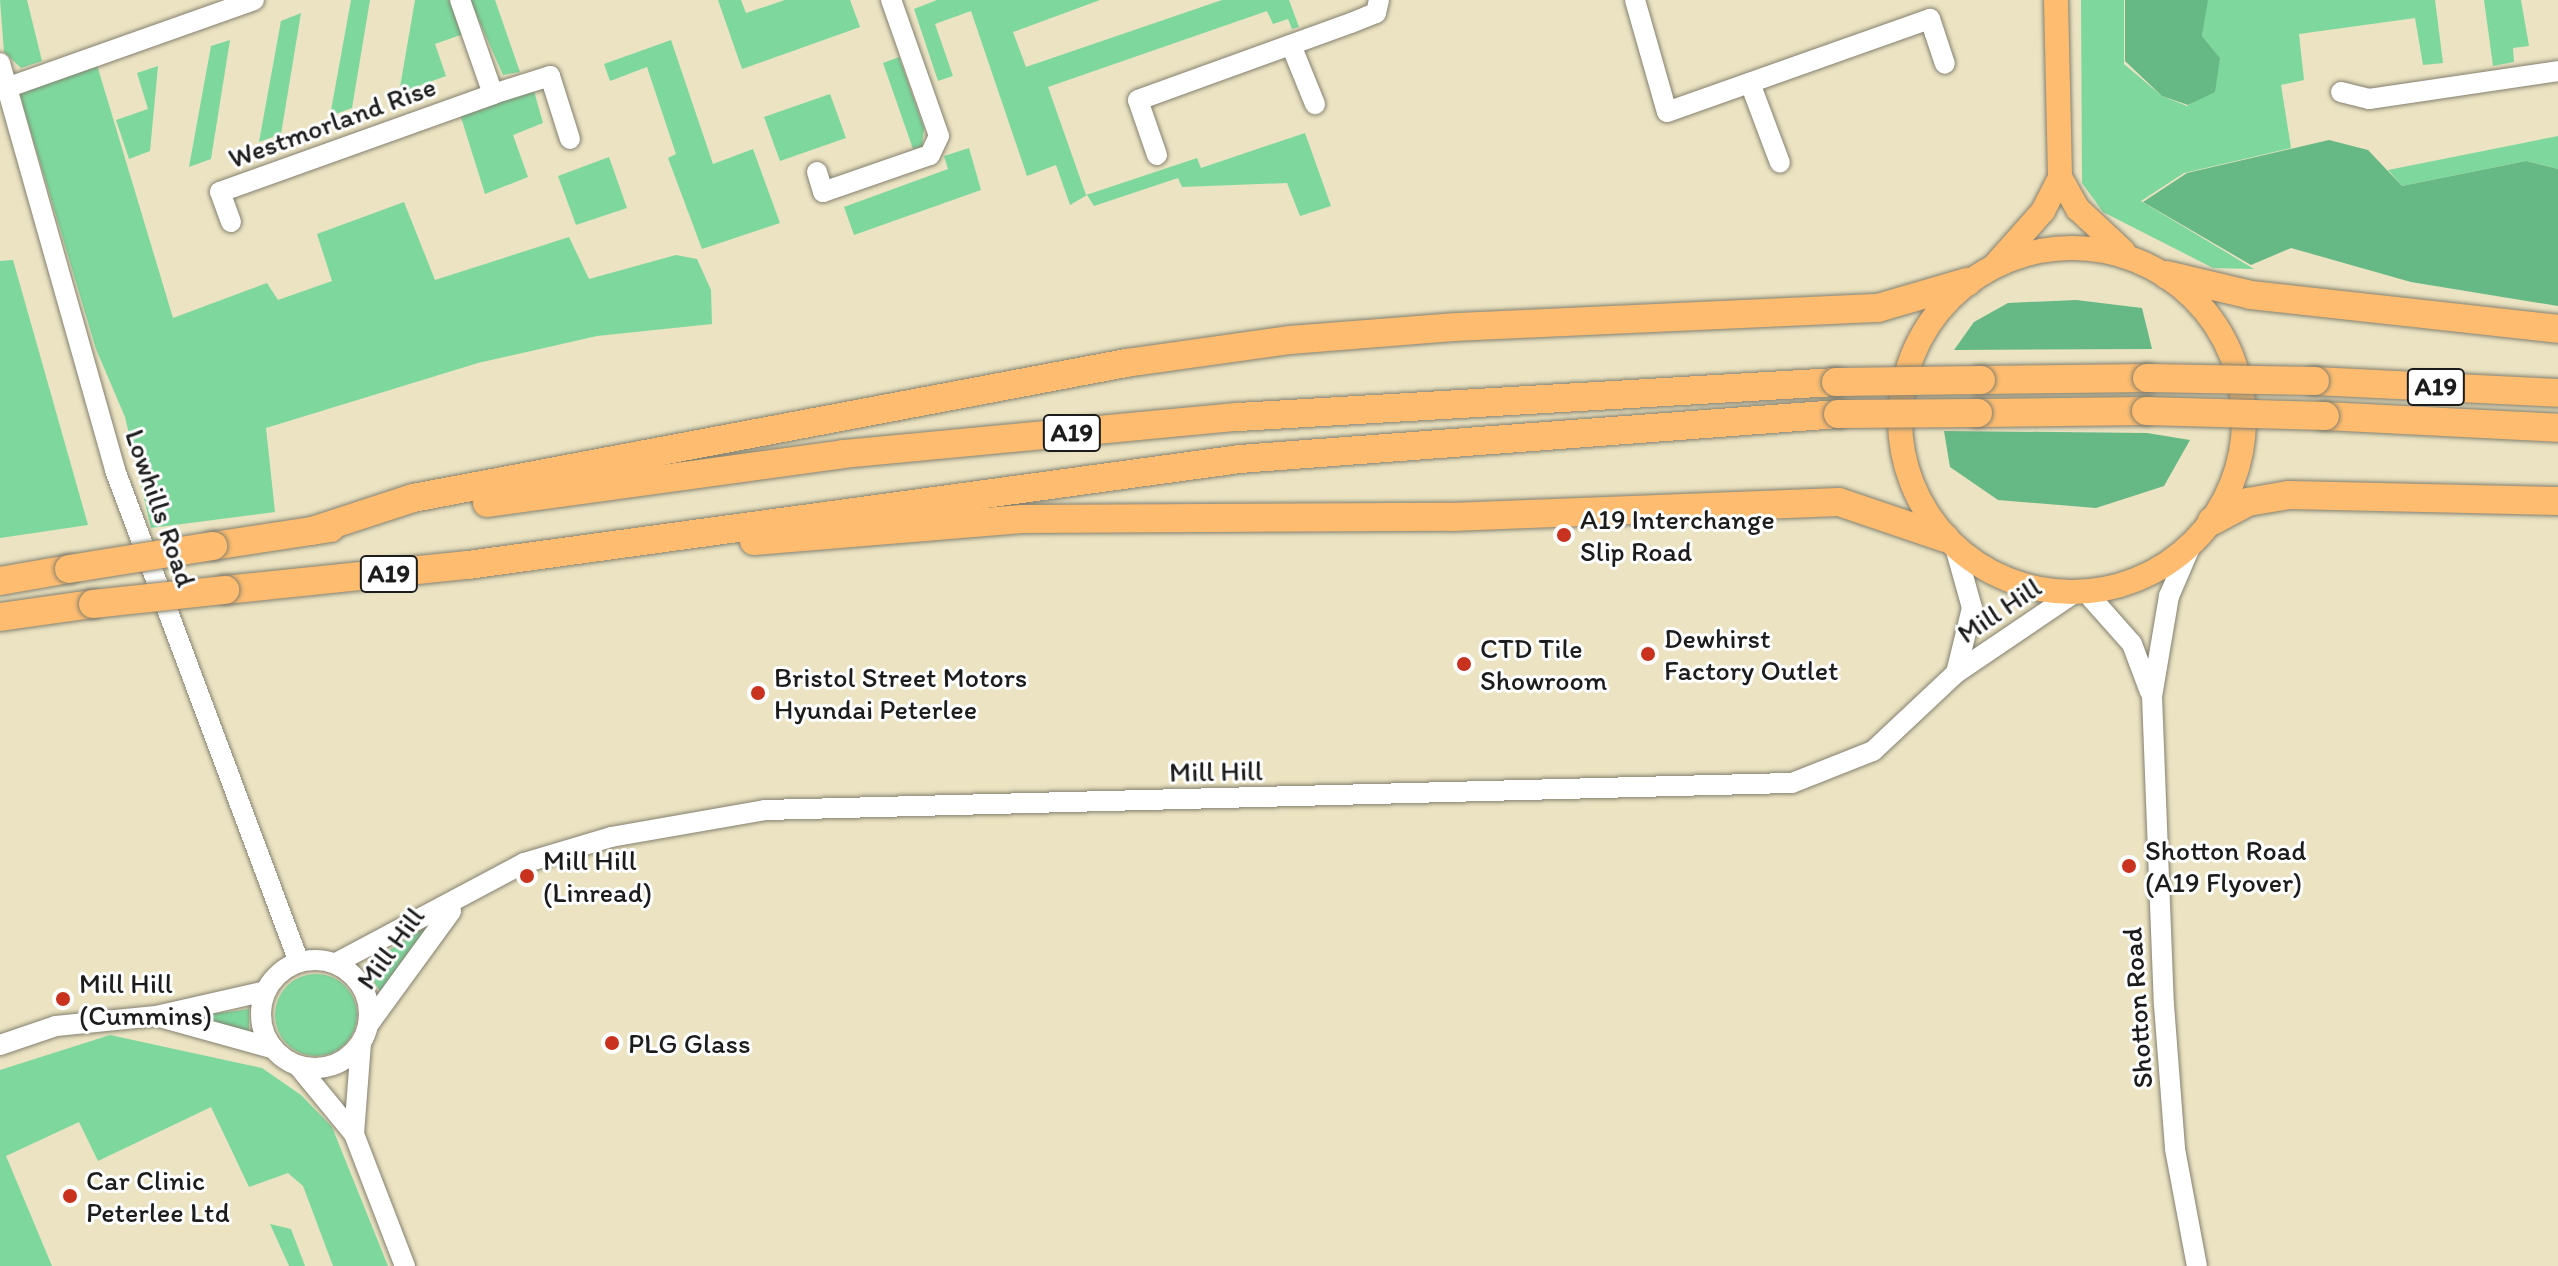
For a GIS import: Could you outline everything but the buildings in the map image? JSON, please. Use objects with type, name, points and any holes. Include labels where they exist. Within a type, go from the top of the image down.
[{"type":"highway","points":[[2167,275],[2251,295],[2558,329]]},
{"type":"highway","points":[[312,531],[413,498],[1126,363],[1441,328],[1878,308],[1967,282]]},
{"type":"highway","name":"A19","points":[[0,581],[312,531],[859,453],[1238,417],[1836,382],[2147,378],[2315,381],[2558,393]]},
{"type":"highway","name":"A19","points":[[0,617],[552,552],[1240,459],[1838,414],[2146,411],[2558,428]]},
{"type":"highway","points":[[2212,521],[2248,502],[2289,495],[2558,501]]},
{"type":"highway","points":[[552,552],[650,554],[1022,519],[1451,517],[1826,502],[1873,509],[1950,542]]},
{"type":"main road","points":[[2056,0],[2060,177],[2043,211],[1996,264],[1967,282],[1918,340],[1899,414],[1911,482],[1950,542],[2012,582],[2080,592],[2142,578],[2191,545],[2212,521],[2241,452],[2239,378],[2208,313],[2167,275],[2131,257],[2100,235],[2060,177]]},
{"type":"main road","points":[[1996,264],[2059,247],[2131,257]]},
{"type":"street","points":[[6,88],[254,0]]},
{"type":"street","points":[[460,0],[493,94]]},
{"type":"street","points":[[817,172],[823,192],[930,155],[939,136],[891,0]]},
{"type":"street","points":[[1157,155],[1138,100],[1376,13],[1379,0]]},
{"type":"street","points":[[1635,0],[1667,112],[1930,19],[1945,64]]},
{"type":"street","points":[[1291,45],[1315,104]]},
{"type":"street","name":"Lowhills Road","points":[[0,63],[115,470],[299,962]]},
{"type":"street","points":[[2341,92],[2369,99],[2558,71]]},
{"type":"street","name":"Westmorland Rise","points":[[231,222],[220,192],[550,76],[570,139]]},
{"type":"street","points":[[1750,83],[1780,163]]},
{"type":"street","name":"Mill Hill","points":[[1950,542],[1972,608],[1956,673]]},
{"type":"street","name":"Shotton Road","points":[[2191,545],[2169,596],[2152,696],[2166,1034],[2175,1149],[2197,1266]]},
{"type":"street","name":"Mill Hill","points":[[336,963],[456,904],[524,863],[611,837],[765,810],[1792,783],[1873,751],[1956,673],[2080,592]]},
{"type":"street","name":"Shotton Road","points":[[2080,592],[2132,644],[2152,696]]},
{"type":"street","name":"Mill Hill","points":[[365,1034],[456,904]]},
{"type":"street","points":[[0,1045],[102,1017],[156,1016],[266,991],[299,962],[336,963],[363,988],[365,1034],[354,1134]]},
{"type":"street","points":[[266,991],[260,1018],[272,1048]]},
{"type":"street","points":[[156,1016],[272,1048],[299,1067],[354,1134],[405,1266]]},
{"type":"street","points":[[299,1067],[332,1066],[365,1034]]},
{"type":"green space","points":[[0,0],[27,0],[42,61],[21,68],[4,52]]},
{"type":"green space","points":[[351,0],[370,0],[352,108],[330,116]]},
{"type":"green space","points":[[415,0],[452,0],[463,34],[435,44],[446,76],[399,93]]},
{"type":"green space","points":[[470,0],[495,0],[520,72],[503,75]]},
{"type":"green space","points":[[718,0],[741,0],[746,13],[785,0],[850,0],[860,27],[742,69]]},
{"type":"green space","points":[[937,0],[1100,0],[1013,32],[1026,67],[1222,0],[1289,0],[1299,27],[1292,29],[1288,19],[1273,24],[1267,11],[1048,87],[1086,195],[1197,158],[1201,168],[1305,133],[1331,206],[1300,216],[1287,183],[1182,187],[1178,178],[1094,206],[1087,195],[1070,205],[1056,165],[1027,176],[971,11],[935,24],[953,76],[938,81],[914,9]]},
{"type":"green space","points":[[2081,0],[2124,0],[2124,64],[2162,96],[2187,106],[2214,90],[2219,57],[2202,36],[2207,0],[2435,0],[2443,63],[2423,65],[2415,18],[2299,34],[2304,80],[2281,85],[2291,148],[2184,173],[2141,201],[2254,269],[2213,268],[2103,212],[2082,183]]},
{"type":"green space","points":[[2125,0],[2208,0],[2202,36],[2220,58],[2215,92],[2188,105],[2162,96],[2125,61]]},
{"type":"green space","points":[[2484,0],[2521,0],[2529,46],[2513,48],[2514,62],[2493,66]]},
{"type":"green space","points":[[301,13],[281,134],[259,142],[281,21]]},
{"type":"green space","points":[[230,40],[211,159],[189,167],[211,46]]},
{"type":"green space","points":[[671,40],[713,164],[753,149],[780,223],[702,249],[668,158],[676,154],[647,67],[610,81],[604,64]]},
{"type":"green space","points":[[899,57],[924,128],[922,147],[913,149],[883,63]]},
{"type":"green space","points":[[97,65],[173,318],[267,283],[278,300],[332,281],[317,234],[404,202],[435,280],[569,237],[589,279],[676,255],[697,259],[711,290],[712,324],[597,336],[478,363],[266,428],[275,512],[151,528],[125,417],[96,349],[19,92]]},
{"type":"green space","points":[[158,66],[150,151],[129,159],[116,120],[148,109],[137,73]]},
{"type":"green space","points":[[534,91],[543,123],[513,135],[528,177],[485,194],[460,114]]},
{"type":"green space","points":[[830,94],[846,138],[780,161],[764,117]]},
{"type":"green space","points":[[2558,136],[2558,169],[2526,161],[2402,186],[2388,170]]},
{"type":"green space","points":[[2329,140],[2368,150],[2402,186],[2526,161],[2558,169],[2558,306],[2411,282],[2291,248],[2251,265],[2143,202],[2187,173]]},
{"type":"green space","points":[[969,148],[981,190],[854,235],[844,207],[948,169],[944,156]]},
{"type":"green space","points":[[609,157],[627,208],[576,225],[558,176]]},
{"type":"green space","points":[[13,260],[88,525],[0,538],[0,261]]},
{"type":"green space","points":[[2076,300],[2142,308],[2152,349],[1954,350],[1974,322],[2008,303]]},
{"type":"green space","points":[[1944,431],[2147,433],[2190,440],[2164,486],[2096,508],[1998,500],[1950,467]]},
{"type":"green space","points":[[423,929],[425,933],[381,993],[364,966]]},
{"type":"green space","points":[[316,974],[332,977],[345,986],[354,999],[357,1015],[354,1031],[345,1044],[332,1053],[316,1056],[300,1053],[287,1044],[278,1031],[275,1015],[278,999],[287,986],[300,977]]},
{"type":"green space","points":[[249,1009],[249,1035],[191,1017]]},
{"type":"green space","points":[[110,1035],[262,1068],[301,1095],[332,1127],[388,1266],[333,1266],[303,1186],[288,1173],[249,1187],[211,1107],[98,1161],[79,1122],[6,1156],[52,1266],[0,1266],[0,1070]]},
{"type":"green space","points":[[270,1224],[291,1229],[305,1266],[289,1266]]},
{"type":"place","name":"A19 Interchange Slip Road","points":[[1564,535]]},
{"type":"place","name":"Dewhirst Factory Outlet","points":[[1648,654]]},
{"type":"place","name":"CTD Tile Showroom","points":[[1464,664]]},
{"type":"place","name":"Bristol Street Motors Hyundai Peterlee","points":[[758,693]]},
{"type":"place","name":"Shotton Road (A19 Flyover)","points":[[2129,866]]},
{"type":"place","name":"Mill Hill (Linread)","points":[[527,876]]},
{"type":"place","name":"Mill Hill (Cummins)","points":[[63,999]]},
{"type":"place","name":"PLG Glass","points":[[612,1043]]},
{"type":"place","name":"Car Clinic Peterlee Ltd","points":[[70,1196]]}]
